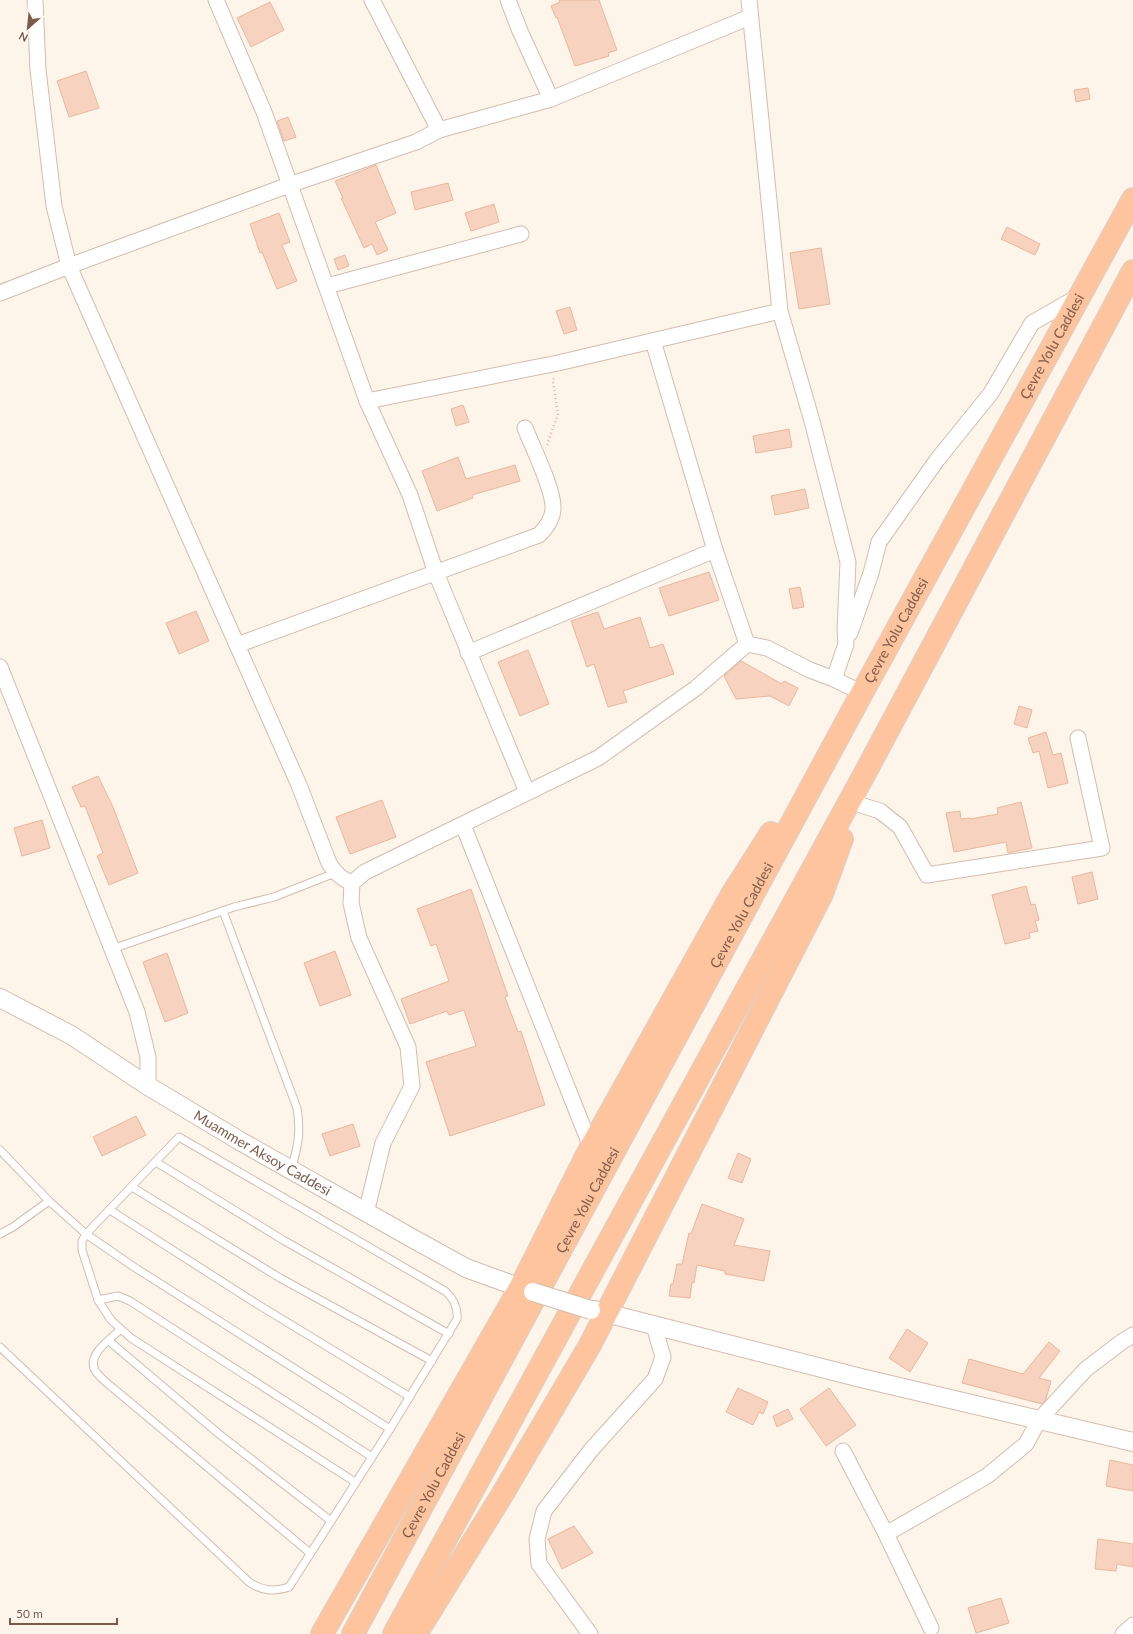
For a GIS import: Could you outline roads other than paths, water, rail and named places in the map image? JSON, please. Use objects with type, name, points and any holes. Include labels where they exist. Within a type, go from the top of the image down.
[{"type":"highway","name":"Çevre Yolu Caddesi","points":[[353,1634],[862,692],[1133,199]]},
{"type":"highway","points":[[394,1634],[864,775],[1133,271]]},
{"type":"highway","points":[[322,1634],[527,1290],[591,1147],[731,896],[862,692]]},
{"type":"highway","points":[[416,1634],[502,1495],[590,1345],[598,1312],[822,894],[864,775]]},
{"type":"street","points":[[35,0],[38,70],[54,206],[69,266],[299,785],[329,863],[335,873],[352,884]]},
{"type":"street","points":[[216,0],[264,112],[367,401],[410,495],[436,574],[527,792]]},
{"type":"street","points":[[372,0],[439,130]]},
{"type":"street","points":[[508,0],[520,31],[551,99]]},
{"type":"street","points":[[749,0],[780,312],[812,421],[848,562],[845,630],[846,644]]},
{"type":"street","points":[[0,293],[289,185],[416,142],[439,130],[551,99],[750,17]]},
{"type":"street","points":[[327,286],[521,234]]},
{"type":"street","points":[[834,680],[879,542],[938,460],[991,393],[1032,323],[1082,294]]},
{"type":"street","points":[[367,401],[558,363],[780,312]]},
{"type":"street","points":[[653,341],[715,550],[747,644]]},
{"type":"street","points":[[237,645],[436,574],[539,535],[548,526],[553,508],[550,489],[525,428]]},
{"type":"street","points":[[468,653],[715,550]]},
{"type":"street","points":[[747,644],[767,648],[810,670],[862,692]]},
{"type":"street","points":[[366,1213],[383,1143],[412,1086],[408,1047],[359,938],[351,903],[352,884],[365,872],[598,758],[696,688],[747,644]]},
{"type":"street","points":[[0,667],[137,1012],[148,1056],[148,1086]]},
{"type":"street","points":[[854,803],[880,812],[900,827],[927,875],[1102,848],[1078,738]]},
{"type":"street","points":[[463,825],[591,1147]]},
{"type":"street","name":"Muammer Aksoy Caddesi","points":[[0,998],[72,1035],[148,1086],[366,1213],[466,1268],[527,1290],[598,1312],[1133,1442]]},
{"type":"street","points":[[590,1634],[540,1564],[537,1539],[544,1510],[591,1450],[655,1379],[663,1357],[654,1326]]},
{"type":"street","points":[[886,1534],[987,1476],[1026,1444],[1039,1420],[1086,1369],[1133,1335]]},
{"type":"street","points":[[843,1451],[886,1534],[931,1628]]},
{"type":"street","points":[[1123,1634],[1133,1625]]},
{"type":"lane","points":[[112,949],[223,911],[274,897],[335,873]]},
{"type":"lane","points":[[223,911],[297,1108],[300,1134],[291,1170]]},
{"type":"lane","points":[[0,1347],[255,1586],[270,1591],[289,1587],[390,1429],[449,1334],[457,1319],[457,1309],[451,1296],[438,1287],[179,1137],[86,1234],[82,1241],[82,1250],[98,1300],[111,1320],[120,1330],[356,1482]]},
{"type":"lane","points":[[0,1150],[49,1201],[86,1234],[134,1267],[390,1429]]},
{"type":"lane","points":[[156,1162],[283,1240],[449,1334]]},
{"type":"lane","points":[[132,1187],[280,1278],[432,1361]]},
{"type":"lane","points":[[0,1234],[13,1227],[49,1201]]},
{"type":"lane","points":[[110,1210],[257,1304],[410,1397]]},
{"type":"lane","points":[[98,1300],[118,1296],[130,1301],[372,1457]]},
{"type":"lane","points":[[120,1330],[96,1354],[93,1363],[96,1372],[310,1553]]},
{"type":"lane","points":[[109,1341],[219,1434],[331,1521]]}]
